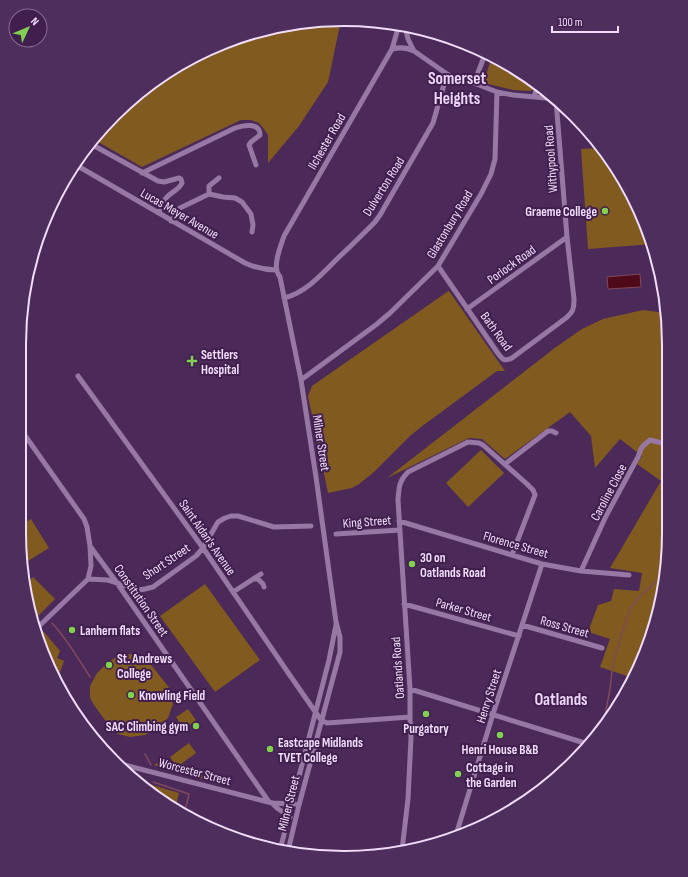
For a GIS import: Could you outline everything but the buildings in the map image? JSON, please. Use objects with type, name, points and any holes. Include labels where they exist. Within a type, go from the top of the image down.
[{"type":"street","name":"Ilchester Road","points":[[276,270],[278,254],[284,236],[392,49],[397,31]]},
{"type":"street","points":[[406,32],[414,51]]},
{"type":"street","points":[[392,49],[406,47],[447,74],[497,92],[546,99]]},
{"type":"street","points":[[474,83],[484,58]]},
{"type":"street","name":"Dulverton Road","points":[[284,298],[305,288],[323,273],[375,222],[433,123],[447,74]]},
{"type":"street","points":[[534,97],[536,91]]},
{"type":"street","name":"Glastonbury Road","points":[[301,380],[377,324],[438,266],[481,194],[491,174],[495,159],[497,92]]},
{"type":"street","name":"Withypool Road","points":[[557,107],[567,237],[574,299],[574,307],[572,312]]},
{"type":"street","points":[[142,172],[235,128],[252,125],[256,126],[260,133],[260,135],[249,145],[256,165]]},
{"type":"street","points":[[95,146],[158,181],[161,182],[179,178],[182,180],[179,189],[164,200],[159,214]]},
{"type":"street","name":"Lucas Meyer Avenue","points":[[80,167],[241,261],[263,270],[276,270]]},
{"type":"street","points":[[209,194],[209,186],[219,178]]},
{"type":"street","points":[[171,221],[180,208],[209,194],[235,198],[242,202],[251,214],[253,220],[252,232]]},
{"type":"street","name":"Porlock Road","points":[[467,309],[567,237]]},
{"type":"street","name":"Bath Road","points":[[438,266],[500,357],[504,360],[512,358],[572,312]]},
{"type":"street","name":"Milner Street","points":[[276,270],[280,277],[301,380],[336,622],[340,637],[340,652],[289,846]]},
{"type":"street","name":"Saint Aidan's Avenue","points":[[78,376],[203,548],[321,720]]},
{"type":"street","points":[[512,555],[535,495],[533,490],[505,464],[548,431],[556,433]]},
{"type":"street","name":"Constitution Street","points":[[26,437],[84,519],[90,546],[270,803]]},
{"type":"street","name":"Caroline Close","points":[[581,571],[606,516],[643,446],[650,440],[662,443]]},
{"type":"street","name":"Oatlands Road","points":[[403,846],[408,799],[411,738],[410,689],[398,500],[399,485],[402,478],[408,472],[468,442],[483,445],[505,464]]},
{"type":"street","points":[[203,548],[218,522],[231,516],[238,516],[274,527],[311,526]]},
{"type":"street","name":"Florence Street","points":[[400,521],[542,564],[581,571],[629,575]]},
{"type":"street","name":"King Street","points":[[336,534],[400,530]]},
{"type":"street","points":[[40,626],[88,578],[91,566],[90,546]]},
{"type":"street","name":"Short Street","points":[[88,578],[108,580],[139,590],[145,589],[152,587],[196,556],[203,548]]},
{"type":"street","name":"Henry Street","points":[[458,830],[493,714],[542,564]]},
{"type":"street","points":[[233,592],[261,574]]},
{"type":"street","points":[[253,579],[258,579],[264,587]]},
{"type":"street","name":"Parker Street","points":[[404,604],[519,636]]},
{"type":"street","name":"Milner Street","points":[[281,845],[316,713],[336,622]]},
{"type":"street","name":"Ross Street","points":[[522,625],[602,648]]},
{"type":"street","points":[[410,689],[583,743]]},
{"type":"street","points":[[321,720],[327,722],[410,717]]},
{"type":"street","name":"Worcester Street","points":[[127,766],[270,803],[292,803],[299,805]]},
{"type":"street","name":"Worcester Street","points":[[270,803],[296,819]]},
{"type":"shaded area","points":[[340,26],[328,82],[299,126],[268,163],[268,135],[259,123],[251,120],[241,120],[142,167],[98,142],[119,119],[150,92],[167,80],[203,59],[242,43],[282,32]]},
{"type":"shaded area","points":[[490,62],[533,88],[531,91],[513,90],[484,83]]},
{"type":"shaded area","points":[[595,148],[608,167],[629,203],[638,222],[646,245],[588,249],[581,149]]},
{"type":"shaded area","points":[[640,274],[641,287],[608,289],[607,277]]},
{"type":"shaded area","points":[[449,291],[505,371],[497,371],[421,427],[374,472],[359,484],[352,488],[328,493],[308,396],[312,386]]},
{"type":"shaded area","points":[[643,310],[660,312],[661,323],[662,533],[661,554],[656,595],[651,615],[638,655],[628,676],[600,667],[610,639],[588,632],[598,605],[611,601],[614,589],[639,591],[642,573],[610,568],[661,481],[637,464],[642,456],[620,439],[595,468],[591,436],[570,412],[505,459],[482,439],[469,438],[387,478],[556,347],[582,329],[603,319]]},
{"type":"shaded area","points":[[481,450],[504,473],[468,507],[446,483]]},
{"type":"shaded area","points":[[31,519],[49,548],[28,561],[26,533],[26,522]]},
{"type":"shaded area","points":[[33,577],[55,599],[37,617],[32,595],[30,580]]},
{"type":"shaded area","points":[[205,584],[260,660],[215,692],[160,616]]},
{"type":"shaded area","points":[[42,631],[60,651],[57,658],[64,661],[59,674],[50,655]]},
{"type":"shaded area","name":"Knowling Field","points":[[130,654],[142,657],[148,661],[171,691],[173,704],[168,718],[157,728],[145,735],[130,737],[118,734],[110,727],[90,698],[90,686],[97,673],[106,664],[116,657]]},
{"type":"shaded area","points":[[188,709],[196,720],[184,729],[176,717]]},
{"type":"shaded area","points":[[189,743],[196,753],[177,767],[170,757]]},
{"type":"shaded area","points":[[157,763],[210,777],[210,781],[154,765]]},
{"type":"shaded area","points":[[149,784],[179,793],[177,803]]},
{"type":"waterway","points":[[605,714],[613,663],[627,617],[631,607],[655,582]]},
{"type":"waterway","points":[[52,623],[77,656],[90,677]]},
{"type":"waterway","points":[[145,754],[151,765]]},
{"type":"waterway","points":[[153,782],[189,794],[186,808]]},
{"type":"place","name":"Graeme College","points":[[605,211]]},
{"type":"place","name":"Settlers Hospital","points":[[192,361]]},
{"type":"place","name":"30 on Oatlands Road","points":[[412,564]]},
{"type":"place","name":"Lanhern flats","points":[[72,630]]},
{"type":"place","name":"St. Andrews College","points":[[109,665]]},
{"type":"place","name":"Knowling Field","points":[[131,695]]},
{"type":"place","name":"Purgatory","points":[[426,714]]},
{"type":"place","name":"SAC Climbing gym","points":[[196,726]]},
{"type":"place","name":"Henri House B&B","points":[[500,735]]},
{"type":"place","name":"Eastcape Midlands TVET College","points":[[270,749]]},
{"type":"place","name":"Cottage in the Garden","points":[[458,774]]},
{"type":"district","name":"Somerset Heights","points":[[457,88]]},
{"type":"district","name":"Oatlands","points":[[561,699]]}]
